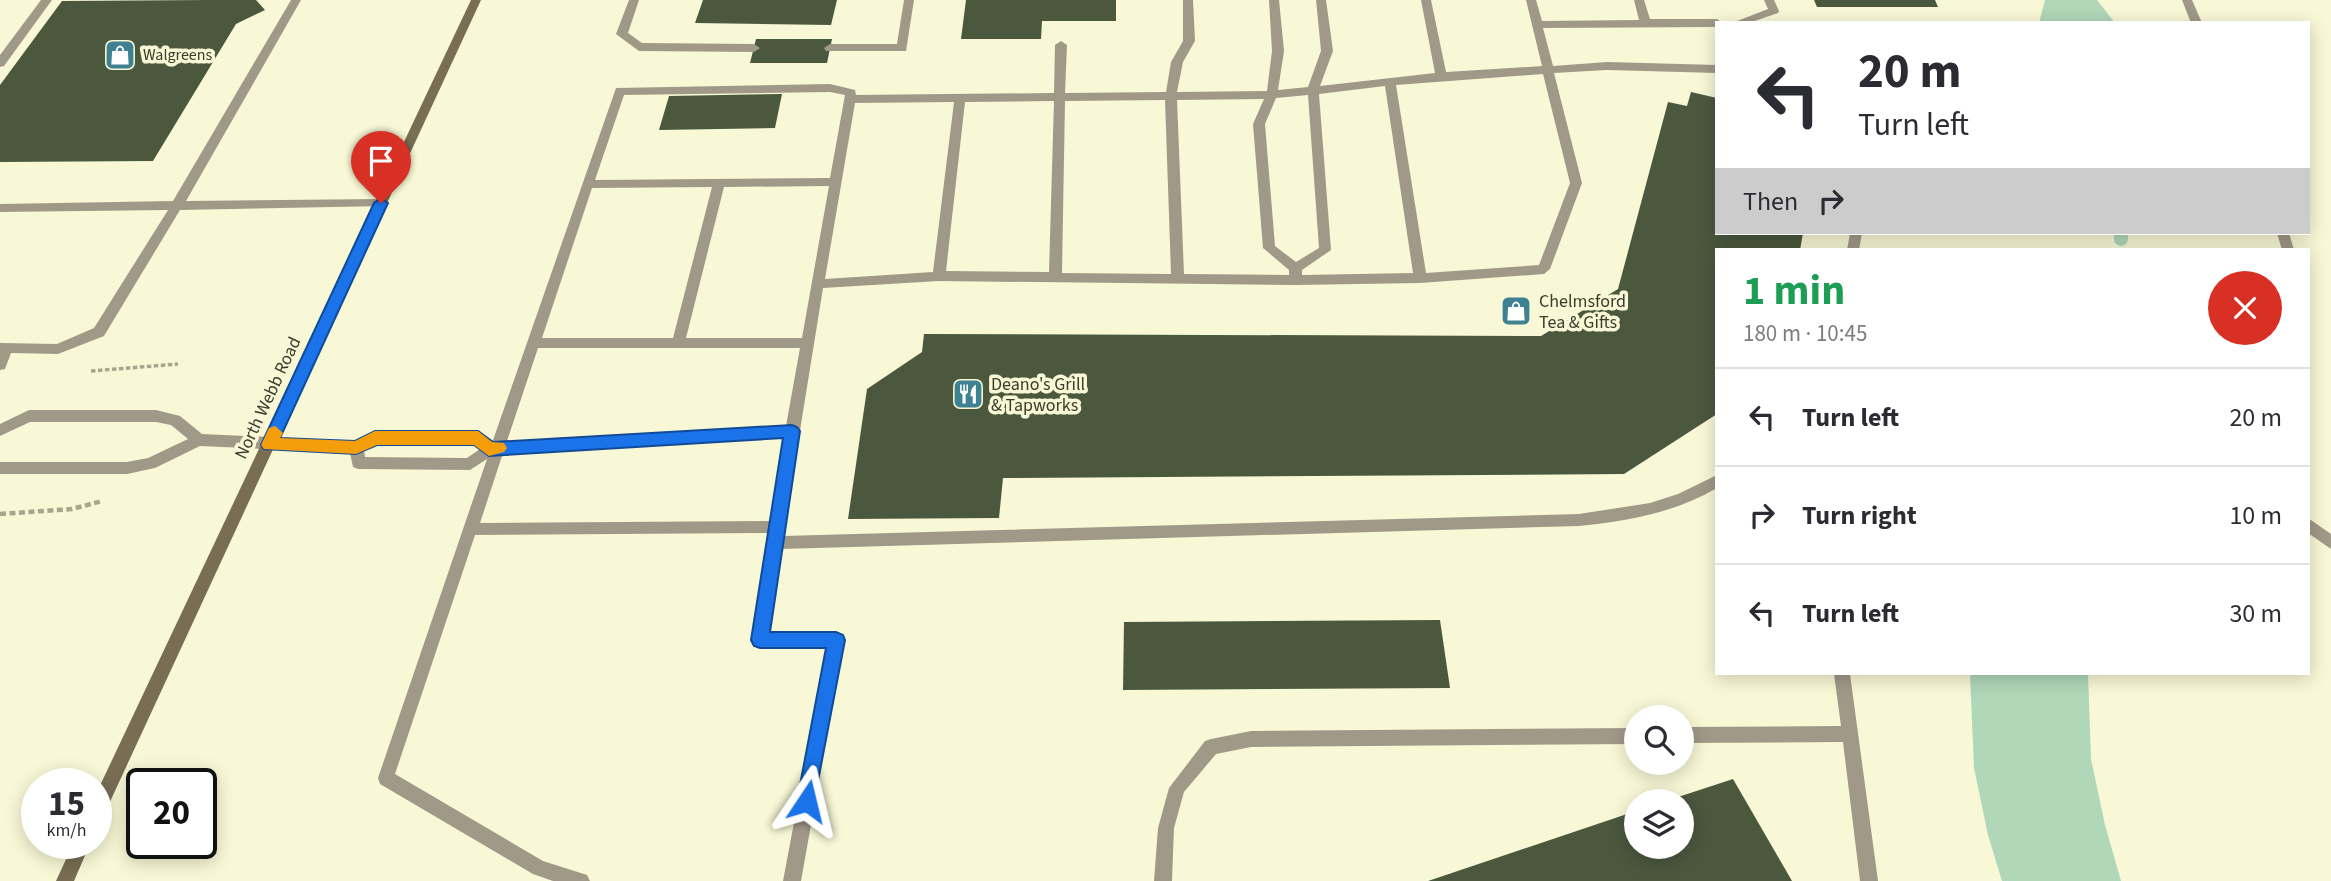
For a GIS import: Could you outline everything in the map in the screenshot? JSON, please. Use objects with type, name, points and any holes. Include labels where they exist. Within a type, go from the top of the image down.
[{"type":"main road","name":"North Webb Road","points":[[112,779],[475,0]]},
{"type":"main road","points":[[65,881],[75,859]]},
{"type":"lane","points":[[0,62],[47,0]]},
{"type":"lane","points":[[0,365],[4,348],[58,349],[99,332],[176,207],[296,0]]},
{"type":"lane","points":[[634,0],[622,34],[639,47],[754,48]]},
{"type":"lane","points":[[830,48],[902,48],[909,0]]},
{"type":"lane","points":[[1178,278],[1171,96],[1177,62],[1189,41],[1188,0]]},
{"type":"lane","points":[[1274,0],[1278,51],[1272,95],[1259,124],[1269,248],[1296,274]]},
{"type":"lane","points":[[1296,274],[1325,250],[1313,89],[1327,51],[1321,0]]},
{"type":"lane","points":[[1426,0],[1441,76]]},
{"type":"lane","points":[[817,284],[939,276],[1178,278],[1296,274],[1420,278],[1544,269],[1576,183],[1531,0]]},
{"type":"lane","points":[[1639,0],[1646,23]]},
{"type":"lane","points":[[1743,21],[1774,11],[1769,0]]},
{"type":"lane","points":[[2188,0],[2196,21]]},
{"type":"lane","points":[[1537,25],[1715,23]]},
{"type":"lane","points":[[1055,277],[1061,45]]},
{"type":"lane","points":[[849,99],[1272,95],[1441,76],[1549,68],[1607,66],[1715,69]]},
{"type":"lane","points":[[1390,82],[1420,278]]},
{"type":"lane","points":[[581,881],[539,869],[386,778],[495,448],[620,91],[830,88],[850,93],[792,431],[760,640],[836,640],[792,881]]},
{"type":"lane","points":[[939,276],[960,98]]},
{"type":"lane","points":[[588,184],[834,182]]},
{"type":"lane","points":[[678,343],[719,183]]},
{"type":"lane","points":[[0,208],[381,203]]},
{"type":"lane","points":[[533,343],[807,343]]},
{"type":"lane","points":[[0,430],[29,416],[156,416],[175,420],[199,440]]},
{"type":"lane","points":[[356,447],[358,463],[470,464],[495,448],[792,431]]},
{"type":"lane","points":[[0,468],[127,468],[150,464],[199,440],[356,447],[375,438],[478,438],[495,448]]},
{"type":"lane","points":[[470,528],[776,535],[1578,520],[1630,515],[1686,500],[1715,482]]},
{"type":"lane","points":[[2310,526],[2331,543]]},
{"type":"lane","points":[[1842,675],[1869,881]]},
{"type":"lane","points":[[1694,735],[1850,734]]},
{"type":"lane","points":[[1163,881],[1166,828],[1177,788],[1211,747],[1251,739],[1624,736]]},
{"type":"path","points":[[0,514],[72,509],[110,499]]},
{"type":"shaded area","points":[[2045,0],[2097,0],[2113,21],[2040,21]]},
{"type":"shaded area","points":[[1970,675],[2088,675],[2091,759],[2105,825],[2121,881],[2002,881],[1988,835],[1974,768]]},
{"type":"building","name":"Walgreens","points":[[256,0],[265,10],[236,24],[153,161],[0,162],[0,85],[62,1]]},
{"type":"building","points":[[703,0],[837,0],[831,25],[695,23]]},
{"type":"building","points":[[966,0],[1116,0],[1116,21],[1042,21],[1041,39],[961,39]]},
{"type":"building","points":[[1814,0],[1935,0],[1938,7],[1817,7]]},
{"type":"building","points":[[756,39],[832,39],[827,63],[750,63]]},
{"type":"building","points":[[1691,92],[1715,98],[1715,235],[1803,235],[1800,248],[1715,248],[1715,415],[1624,474],[1003,478],[999,518],[848,519],[867,389],[922,352],[924,334],[1541,336],[1618,289],[1668,102],[1687,106]]},
{"type":"building","points":[[782,94],[775,128],[659,130],[669,96]]},
{"type":"building","points":[[1440,620],[1450,688],[1123,690],[1124,622]]},
{"type":"building","points":[[1733,779],[1792,881],[1428,881],[1624,815],[1624,859],[1694,859],[1694,792]]},
{"type":"slow traffic","points":[[275,433],[269,445],[356,447],[375,438],[478,438],[489,449],[499,448]]},
{"type":"place","name":"Walgreens","points":[[120,55]]},
{"type":"place","name":"Chelmsford Tea & Gifts","points":[[1516,311]]},
{"type":"place","name":"Deano's Grill & Tapworks","points":[[968,394]]},
{"type":"route","points":[[381,203],[269,445],[356,447],[375,438],[478,438],[489,449],[792,431],[760,640],[836,640],[807,801]]}]
